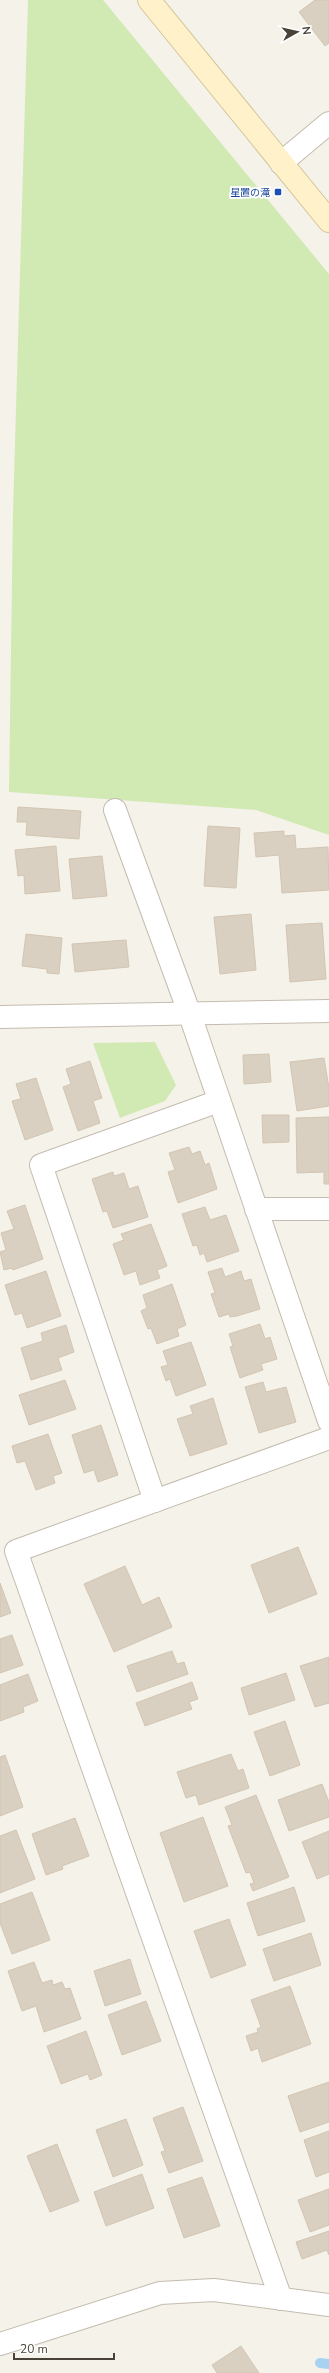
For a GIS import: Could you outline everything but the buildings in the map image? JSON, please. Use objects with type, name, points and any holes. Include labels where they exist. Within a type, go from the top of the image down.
[{"type":"street","points":[[149,0],[329,221]]},
{"type":"street","points":[[281,163],[329,123]]},
{"type":"street","points":[[115,810],[189,1012],[329,1421]]},
{"type":"street","points":[[0,1017],[189,1012],[329,1011]]},
{"type":"street","points":[[155,1501],[41,1165],[220,1101]]},
{"type":"street","points":[[256,1209],[329,1209]]},
{"type":"street","points":[[281,2299],[16,1552],[329,1438]]},
{"type":"street","points":[[0,2344],[160,2293],[214,2290],[329,2305]]},
{"type":"green space","points":[[28,0],[103,0],[329,274],[329,835],[256,810],[9,792],[13,512]]},
{"type":"green space","points":[[155,1042],[176,1085],[165,1101],[120,1118],[93,1043]]},
{"type":"waterway","points":[[320,2363],[329,2364]]},
{"type":"place","name":"星置の滝","points":[[278,192]]}]
